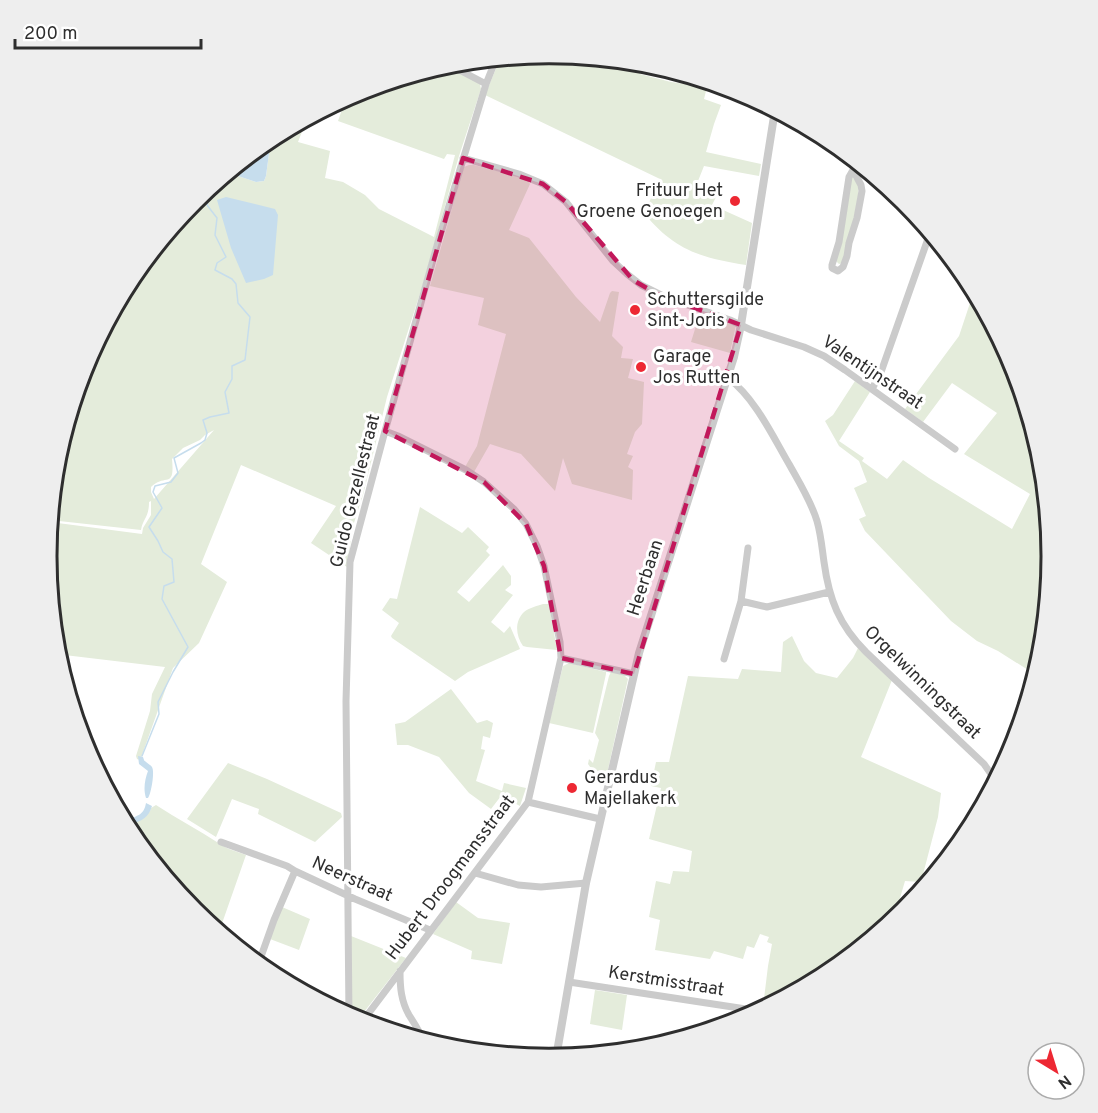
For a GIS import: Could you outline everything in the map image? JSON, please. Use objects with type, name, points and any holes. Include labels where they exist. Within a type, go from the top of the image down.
[{"type":"street","name":"Guido Gezellestraat","points":[[349,1006],[346,701],[350,562],[463,159],[492,68]]},
{"type":"street","points":[[464,72],[486,84]]},
{"type":"street","name":"Heerbaan","points":[[558,1048],[586,883],[633,674],[734,357],[774,119]]},
{"type":"street","name":"Valentijnstraat","points":[[463,159],[519,174],[543,184],[566,202],[613,261],[633,280],[665,297],[814,351],[834,362],[955,449]]},
{"type":"street","points":[[853,170],[862,191],[847,256],[843,267],[838,271],[832,268],[832,265],[849,177],[853,170]]},
{"type":"street","points":[[872,389],[881,372],[927,242]]},
{"type":"street","name":"Orgelwinningstraat","points":[[728,378],[739,387],[765,423],[809,500],[820,530],[829,592],[842,622],[860,646],[984,764],[990,773]]},
{"type":"street","name":"Hubert Droogmansstraat","points":[[368,1014],[528,802],[561,658],[560,642],[544,566],[526,524],[514,508],[466,470],[385,431]]},
{"type":"street","points":[[724,659],[741,601],[748,548]]},
{"type":"street","points":[[741,601],[767,607],[829,592]]},
{"type":"street","points":[[561,658],[633,674]]},
{"type":"street","points":[[528,802],[600,819]]},
{"type":"street","name":"Neerstraat","points":[[221,842],[287,866],[430,930]]},
{"type":"street","name":"Neerstraat","points":[[261,956],[295,871]]},
{"type":"street","points":[[475,873],[518,885],[540,887],[586,883]]},
{"type":"street","points":[[400,971],[402,998],[418,1031]]},
{"type":"street","name":"Kerstmisstraat","points":[[569,982],[743,1009]]},
{"type":"highlighted area","points":[[463,158],[543,184],[566,202],[633,280],[657,294],[741,325],[634,674],[561,658],[544,566],[526,524],[484,482],[385,431]]},
{"type":"green space","points":[[549,64],[640,73],[706,91],[704,99],[721,105],[706,152],[761,164],[759,176],[704,166],[696,186],[717,195],[712,205],[752,223],[746,265],[715,259],[689,250],[666,236],[655,226],[644,213],[660,179],[485,95],[496,68]]},
{"type":"green space","points":[[460,73],[480,84],[481,89],[387,397],[353,526],[347,567],[311,543],[336,506],[241,465],[201,564],[227,582],[199,643],[173,668],[141,758],[145,762],[137,759],[136,756],[150,711],[152,694],[165,667],[67,655],[66,652],[58,589],[58,523],[142,534],[151,515],[151,501],[141,530],[58,521],[66,461],[83,398],[94,368],[123,310],[140,283],[179,232],[238,176],[256,182],[264,181],[269,152],[303,130],[298,142],[330,151],[325,178],[343,182],[365,195],[379,209],[434,237],[455,155],[447,154],[444,159],[338,121],[342,110],[422,81]],"holes":[[[214,430],[154,499],[151,487],[156,483],[170,478],[173,469],[172,459],[183,448]]]},
{"type":"green space","points":[[469,165],[527,179],[530,184],[509,230],[529,238],[576,297],[600,322],[610,293],[619,292],[612,336],[623,347],[621,358],[633,359],[628,378],[644,382],[642,424],[635,432],[627,454],[633,456],[628,467],[633,470],[632,500],[572,484],[563,458],[555,491],[521,454],[490,444],[474,472],[465,467],[477,446],[506,334],[478,325],[484,298],[430,286],[463,170]]},
{"type":"green space","points":[[852,176],[859,186],[856,217],[842,263],[839,264],[836,261]]},
{"type":"green space","points":[[970,303],[1004,368],[1015,398],[1032,461],[1037,492],[1041,556],[1037,621],[1028,670],[977,641],[951,621],[865,531],[859,519],[866,516],[854,488],[867,482],[859,461],[839,446],[825,421],[833,415],[855,381],[870,392],[839,441],[864,458],[862,461],[887,479],[903,460],[1012,529],[1030,494],[964,454],[997,413],[952,383],[923,422],[905,409],[959,336]]},
{"type":"green space","points":[[700,313],[736,325],[730,353],[691,342]]},
{"type":"green space","points":[[420,507],[462,533],[468,527],[489,547],[486,551],[490,555],[457,592],[469,602],[503,565],[511,576],[511,585],[505,590],[513,595],[491,622],[504,633],[510,626],[520,649],[468,672],[455,681],[392,638],[399,623],[382,610],[390,598],[397,599]]},
{"type":"green space","points":[[549,604],[557,650],[523,646],[519,638],[517,625],[521,616],[528,609]]},
{"type":"green space","points":[[792,636],[804,661],[816,673],[837,678],[858,648],[892,680],[861,757],[941,793],[938,817],[922,877],[919,881],[905,881],[899,902],[849,947],[795,983],[764,999],[772,944],[767,942],[769,937],[760,934],[754,948],[747,946],[743,959],[714,951],[710,959],[655,950],[660,920],[649,917],[656,881],[670,884],[673,871],[689,872],[692,851],[649,839],[661,788],[651,786],[656,762],[669,762],[688,676],[738,679],[742,669],[781,672],[783,642]]},
{"type":"green space","points":[[569,663],[606,672],[593,733],[549,723],[563,666]]},
{"type":"green space","points":[[611,672],[624,675],[628,679],[607,774],[593,771],[588,764],[589,759],[593,763],[599,740],[595,733]]},
{"type":"green space","points":[[451,689],[477,723],[487,720],[493,723],[490,738],[483,736],[481,749],[485,750],[476,781],[502,791],[504,783],[526,788],[520,806],[501,796],[491,809],[469,793],[439,757],[408,745],[397,745],[395,724],[405,722]]},
{"type":"green space","points":[[228,763],[341,813],[342,817],[315,842],[258,814],[259,809],[232,799],[216,837],[187,819]]},
{"type":"green space","points":[[156,805],[223,846],[246,855],[222,923],[179,881],[140,830],[135,821]]},
{"type":"green space","points":[[456,902],[478,918],[510,923],[502,964],[471,959],[472,951],[433,934]]},
{"type":"green space","points":[[282,907],[310,919],[299,950],[270,939]]},
{"type":"green space","points":[[351,936],[406,958],[364,1012],[351,1007]]},
{"type":"green space","points":[[595,990],[627,995],[622,1030],[590,1024]]},
{"type":"water","points":[[269,152],[264,181],[256,182],[238,176]]},
{"type":"water","points":[[226,197],[275,209],[278,215],[273,275],[246,283],[231,248],[217,200]]},
{"type":"water","points":[[138,756],[143,757],[153,770],[148,798],[146,798],[145,781],[148,771],[139,764]]},
{"type":"water","points":[[146,803],[152,806],[147,816],[135,822],[133,818],[138,816]]},
{"type":"waterway","points":[[142,756],[159,714],[158,702],[188,647],[162,599],[164,586],[174,582],[172,559],[163,552],[149,527],[162,508],[153,492],[155,486],[171,482],[178,473],[174,458],[205,440],[207,433],[203,420],[229,413],[225,392],[232,379],[232,366],[245,360],[250,317],[238,303],[236,284],[232,279],[215,270],[217,263],[226,257],[215,235],[217,218],[208,203]]},
{"type":"place","name":"Frituur Het Groene Genoegen","points":[[735,201]]},
{"type":"place","name":"Schuttersgilde Sint-Joris","points":[[635,310]]},
{"type":"place","name":"Garage Jos Rutten","points":[[641,367]]},
{"type":"place","name":"Gerardus Majellakerk","points":[[572,788]]}]
